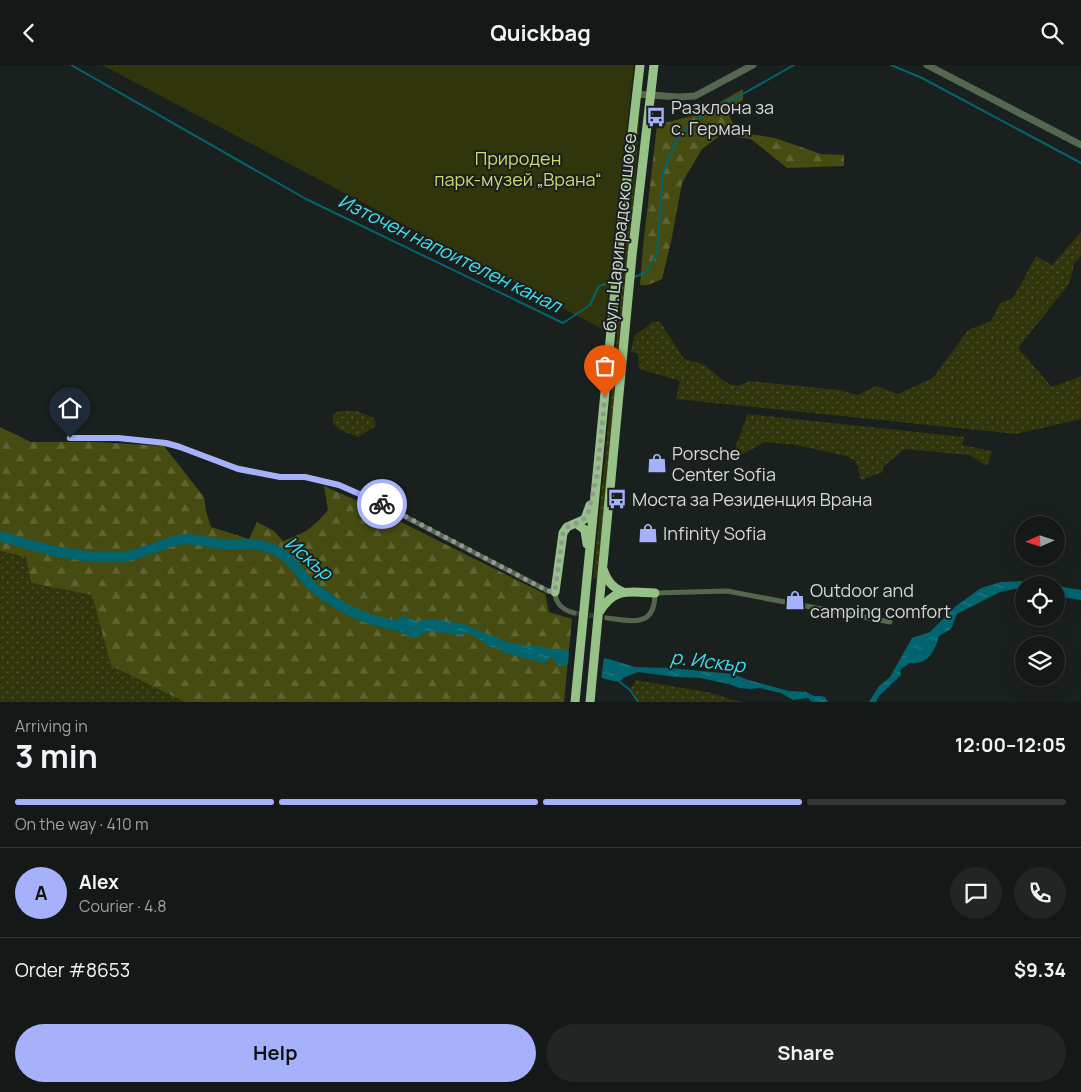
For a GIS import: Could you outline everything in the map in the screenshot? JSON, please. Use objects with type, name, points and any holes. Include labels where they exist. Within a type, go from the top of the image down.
[{"type":"highway","name":"бул. Цариградско шосе","points":[[575,702],[618,258],[640,65]]},
{"type":"highway","name":"бул. Цариградско шосе","points":[[590,702],[632,256],[654,65]]},
{"type":"highway","points":[[555,591],[563,533],[567,527],[585,519],[588,514],[597,476]]},
{"type":"highway","points":[[577,523],[584,530],[589,563]]},
{"type":"highway","points":[[603,569],[610,583],[623,592],[655,593]]},
{"type":"highway","points":[[598,613],[609,598],[623,592]]},
{"type":"street","points":[[636,94],[678,97],[695,95],[753,65]]},
{"type":"street","points":[[927,65],[1081,145]]},
{"type":"street","points":[[70,438],[118,438],[166,443],[238,469],[280,477],[305,477],[339,485],[375,501],[548,591],[555,591],[555,597],[562,608],[574,613]]},
{"type":"street","points":[[607,618],[644,620],[653,610],[655,593],[727,591],[890,622]]},
{"type":"green space","name":"Природен парк-музей „Врана“","points":[[102,65],[634,65],[604,330]]},
{"type":"green space","points":[[743,89],[743,100],[727,110],[733,124],[749,134],[775,138],[821,154],[844,155],[844,166],[787,168],[751,139],[721,135],[702,149],[682,183],[662,279],[648,285],[640,285],[657,125],[699,114]]},
{"type":"green space","points":[[640,104],[635,191],[597,578],[593,578]]},
{"type":"green space","points":[[1081,232],[1081,256],[1075,262],[1069,284],[1018,348],[1052,387],[1081,376],[1081,419],[1016,434],[676,399],[680,381],[639,369],[638,353],[631,352],[634,336],[653,322],[660,322],[684,359],[704,365],[730,384],[736,385],[749,381],[839,390],[858,395],[876,386],[898,394],[933,378],[968,330],[991,321],[1000,303],[1013,298],[1036,256],[1052,265]]},
{"type":"green space","points":[[340,411],[357,411],[374,418],[376,426],[358,437],[340,430],[333,423],[333,414]]},
{"type":"green space","points":[[747,414],[964,437],[962,445],[992,451],[987,466],[970,455],[904,449],[883,467],[883,472],[861,480],[856,461],[846,456],[796,445],[765,442],[734,459]]},
{"type":"green space","points":[[0,427],[31,442],[97,442],[164,446],[204,497],[211,527],[249,539],[257,522],[274,531],[283,541],[308,529],[328,510],[324,486],[369,506],[545,594],[549,612],[572,619],[564,702],[185,702],[111,666],[92,595],[31,583],[26,557],[0,551]]},
{"type":"green space","points":[[0,551],[27,557],[31,583],[92,595],[111,666],[185,702],[0,702]]},
{"type":"green space","points":[[636,680],[707,692],[741,702],[638,702],[630,690]]},
{"type":"water","points":[[1015,581],[1015,589],[1000,592],[957,614],[951,629],[939,636],[930,656],[922,662],[910,663],[900,670],[901,675],[879,696],[876,702],[869,702],[879,686],[890,677],[912,638],[930,632],[956,606],[981,588],[1001,582]]},
{"type":"water","points":[[404,616],[417,621],[434,619],[464,624],[498,637],[505,642],[528,646],[536,645],[549,649],[565,649],[576,654],[609,659],[635,667],[733,674],[789,691],[806,692],[814,696],[825,697],[828,702],[812,702],[808,698],[793,700],[781,693],[760,688],[739,688],[700,678],[638,672],[623,678],[620,682],[610,680],[575,665],[565,664],[559,666],[554,659],[550,658],[544,663],[505,653],[498,648],[490,647],[475,636],[467,633],[459,635],[428,631],[416,638],[402,634],[397,628],[388,624]]},
{"type":"pier","points":[[569,648],[577,652],[604,656],[601,680],[583,669],[568,666]]},
{"type":"waterway","name":"Източен напоителен канал","points":[[71,65],[306,199],[563,323],[590,305],[599,286],[612,282]]},
{"type":"waterway","name":"Източен напоителен канал","points":[[634,277],[646,273],[657,253],[663,173],[678,137],[708,111],[794,65]]},
{"type":"waterway","name":"Източен напоителен канал","points":[[891,65],[922,78],[1081,163]]},
{"type":"waterway","name":"Искър","points":[[0,536],[59,552],[104,557],[134,555],[183,539],[221,544],[259,545],[271,548],[286,557],[309,583],[336,603],[366,617],[399,626]]},
{"type":"waterway","name":"р. Искър","points":[[1065,592],[1081,595]]},
{"type":"waterway","points":[[620,682],[630,690],[638,702]]},
{"type":"tunnel","points":[[574,613],[607,618]]},
{"type":"way so far","points":[[382,504],[548,591],[555,591],[563,533],[567,527],[582,521],[588,514],[597,476],[605,396]]},
{"type":"place","name":"Разклона за с. Герман","points":[[656,117]]},
{"type":"place","name":"Porsche Center Sofia","points":[[657,463]]},
{"type":"place","name":"Моста за Резиденция Врана","points":[[617,499]]},
{"type":"place","name":"Infinity Sofia","points":[[648,533]]},
{"type":"place","name":"Outdoor and camping comfort","points":[[795,600]]},
{"type":"route","points":[[70,438],[118,438],[166,443],[238,469],[280,477],[305,477],[339,485],[382,504]]}]
